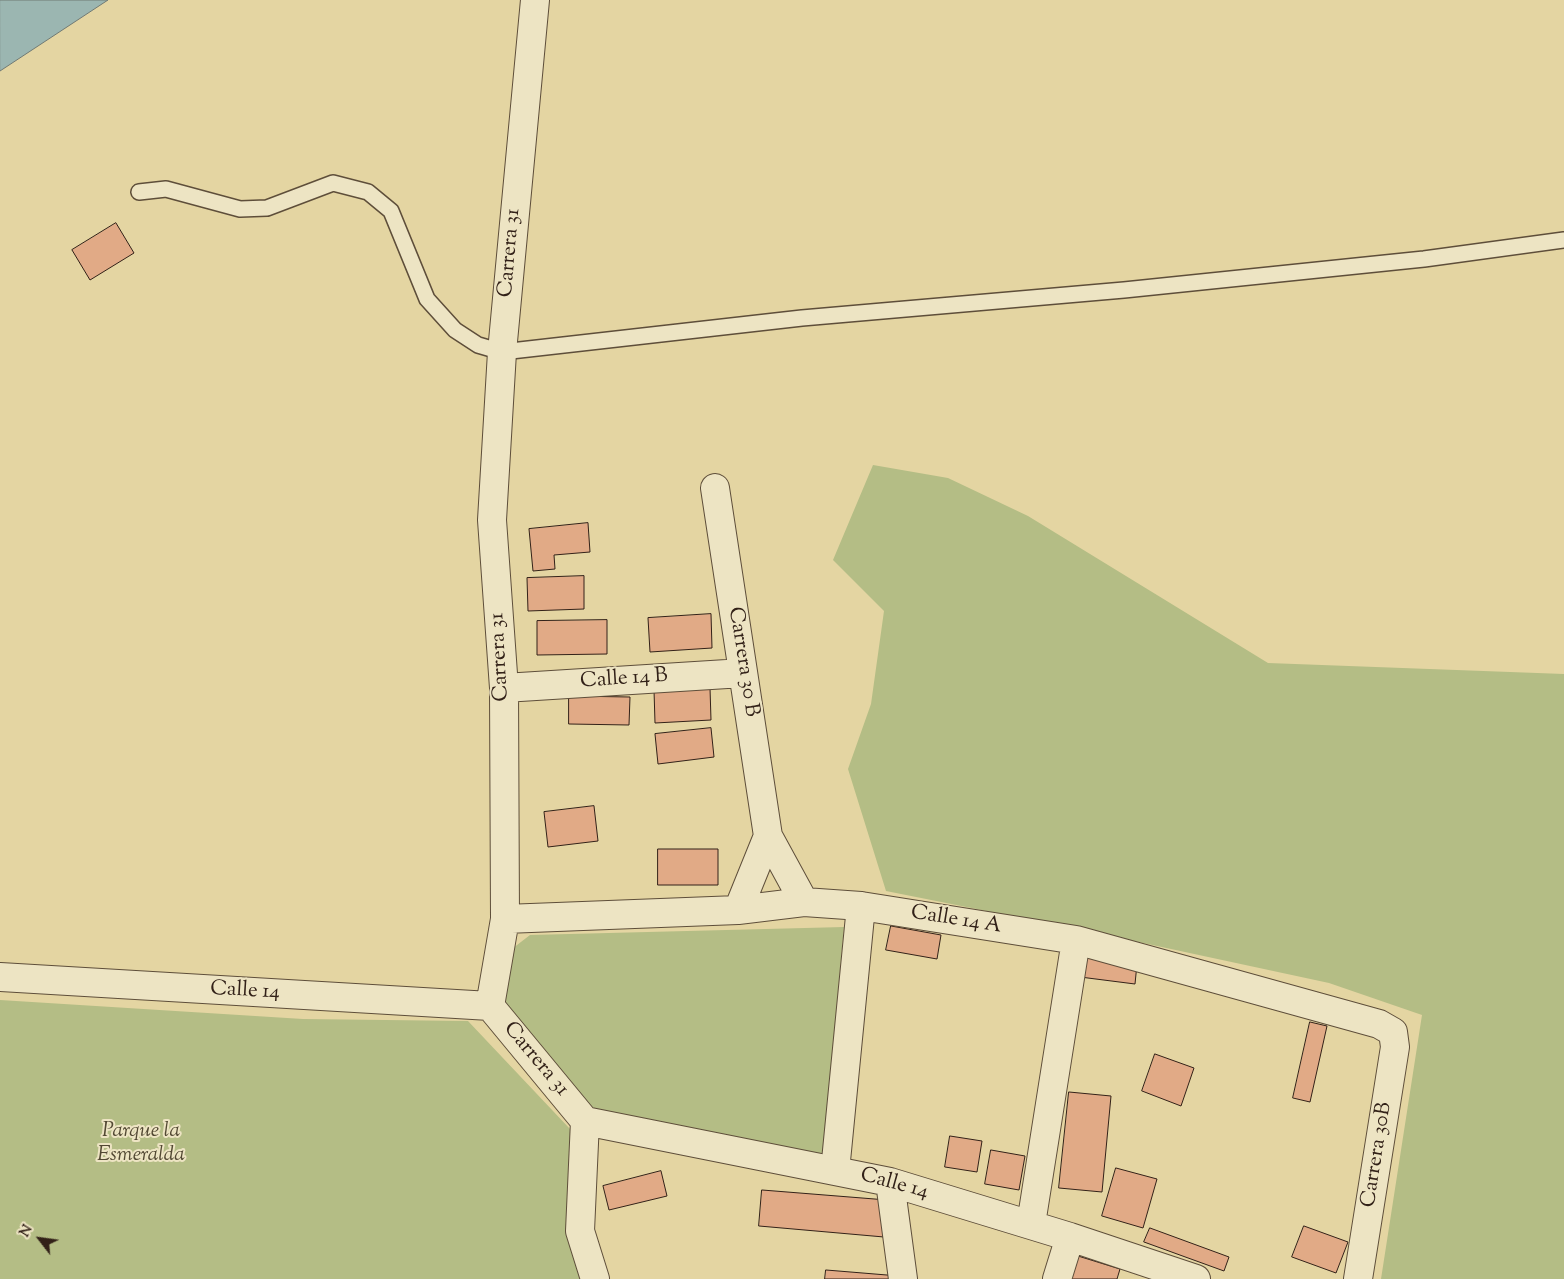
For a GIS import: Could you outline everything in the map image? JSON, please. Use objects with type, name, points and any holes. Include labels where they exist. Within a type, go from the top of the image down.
[{"type":"street","name":"Carrera 31","points":[[535,0],[502,352],[492,520],[504,688],[506,919],[490,1006],[585,1121]]},
{"type":"street","name":"Carrera 30 B","points":[[715,488],[768,836],[804,902]]},
{"type":"street","name":"Calle 14 B","points":[[504,688],[744,672]]},
{"type":"street","points":[[738,910],[768,836]]},
{"type":"street","name":"Calle 14 A","points":[[506,919],[738,910],[804,902],[860,906],[1076,940],[1379,1024],[1393,1032]]},
{"type":"street","points":[[835,1171],[860,906]]},
{"type":"street","points":[[1031,1224],[1076,940]]},
{"type":"street","name":"Calle 14","points":[[0,977],[490,1006]]},
{"type":"street","name":"Carrera 30B","points":[[1358,1279],[1395,1047],[1393,1032]]},
{"type":"street","points":[[585,1121],[580,1231],[595,1279]]},
{"type":"street","name":"Calle 14","points":[[585,1121],[890,1182],[1070,1236],[1196,1279]]},
{"type":"street","points":[[890,1182],[903,1279]]},
{"type":"street","points":[[1057,1279],[1070,1236]]},
{"type":"lane","points":[[139,192],[166,189],[240,208],[268,208],[333,183],[368,192],[391,211],[427,299],[455,330],[478,345],[502,352],[802,318],[1124,290],[1424,259],[1564,240]]},
{"type":"green space","points":[[873,465],[948,478],[1028,516],[1268,663],[1564,674],[1564,1279],[1381,1279],[1422,1015],[1329,983],[1092,932],[886,891],[848,769],[871,704],[884,611],[833,560]]},
{"type":"green space","points":[[844,927],[822,1162],[585,1111],[501,1020],[508,952],[530,935]]},
{"type":"green space","name":"Parque la Esmeralda","points":[[0,1000],[303,1019],[468,1021],[570,1129],[573,1253],[580,1279],[0,1279]]},
{"type":"water","points":[[0,0],[108,0],[0,71]]},
{"type":"building","points":[[116,223],[134,253],[90,280],[72,250]]},
{"type":"building","points":[[588,523],[590,552],[554,555],[555,569],[533,571],[529,529]]},
{"type":"building","points":[[584,576],[584,609],[528,611],[527,578]]},
{"type":"building","points":[[711,614],[712,648],[650,652],[648,618]]},
{"type":"building","points":[[607,620],[607,654],[537,655],[537,621]]},
{"type":"building","points":[[710,688],[711,720],[655,723],[654,690]]},
{"type":"building","points":[[569,696],[630,697],[629,725],[569,724]]},
{"type":"building","points":[[711,728],[714,757],[658,764],[655,734]]},
{"type":"building","points":[[594,806],[598,841],[548,847],[544,812]]},
{"type":"building","points":[[658,849],[718,849],[718,885],[658,885]]},
{"type":"building","points":[[891,926],[941,935],[937,959],[886,950]]},
{"type":"building","points":[[1083,957],[1137,964],[1135,984],[1080,977]]},
{"type":"building","points":[[1310,1022],[1327,1026],[1310,1102],[1293,1098]]},
{"type":"building","points":[[1155,1054],[1194,1068],[1181,1106],[1142,1091]]},
{"type":"building","points":[[1069,1092],[1111,1096],[1102,1192],[1059,1188]]},
{"type":"building","points":[[950,1136],[982,1141],[977,1172],[945,1167]]},
{"type":"building","points":[[991,1150],[1025,1156],[1019,1190],[985,1184]]},
{"type":"building","points":[[1116,1168],[1157,1179],[1143,1228],[1102,1216]]},
{"type":"building","points":[[661,1171],[667,1196],[609,1210],[603,1186]]},
{"type":"building","points":[[762,1190],[887,1200],[884,1237],[759,1226]]},
{"type":"building","points":[[1304,1226],[1348,1242],[1336,1273],[1292,1257]]},
{"type":"building","points":[[1150,1228],[1229,1257],[1224,1271],[1144,1242]]},
{"type":"building","points":[[1078,1256],[1120,1269],[1117,1279],[1071,1279]]},
{"type":"building","points":[[826,1270],[899,1276],[898,1279],[825,1279]]}]
